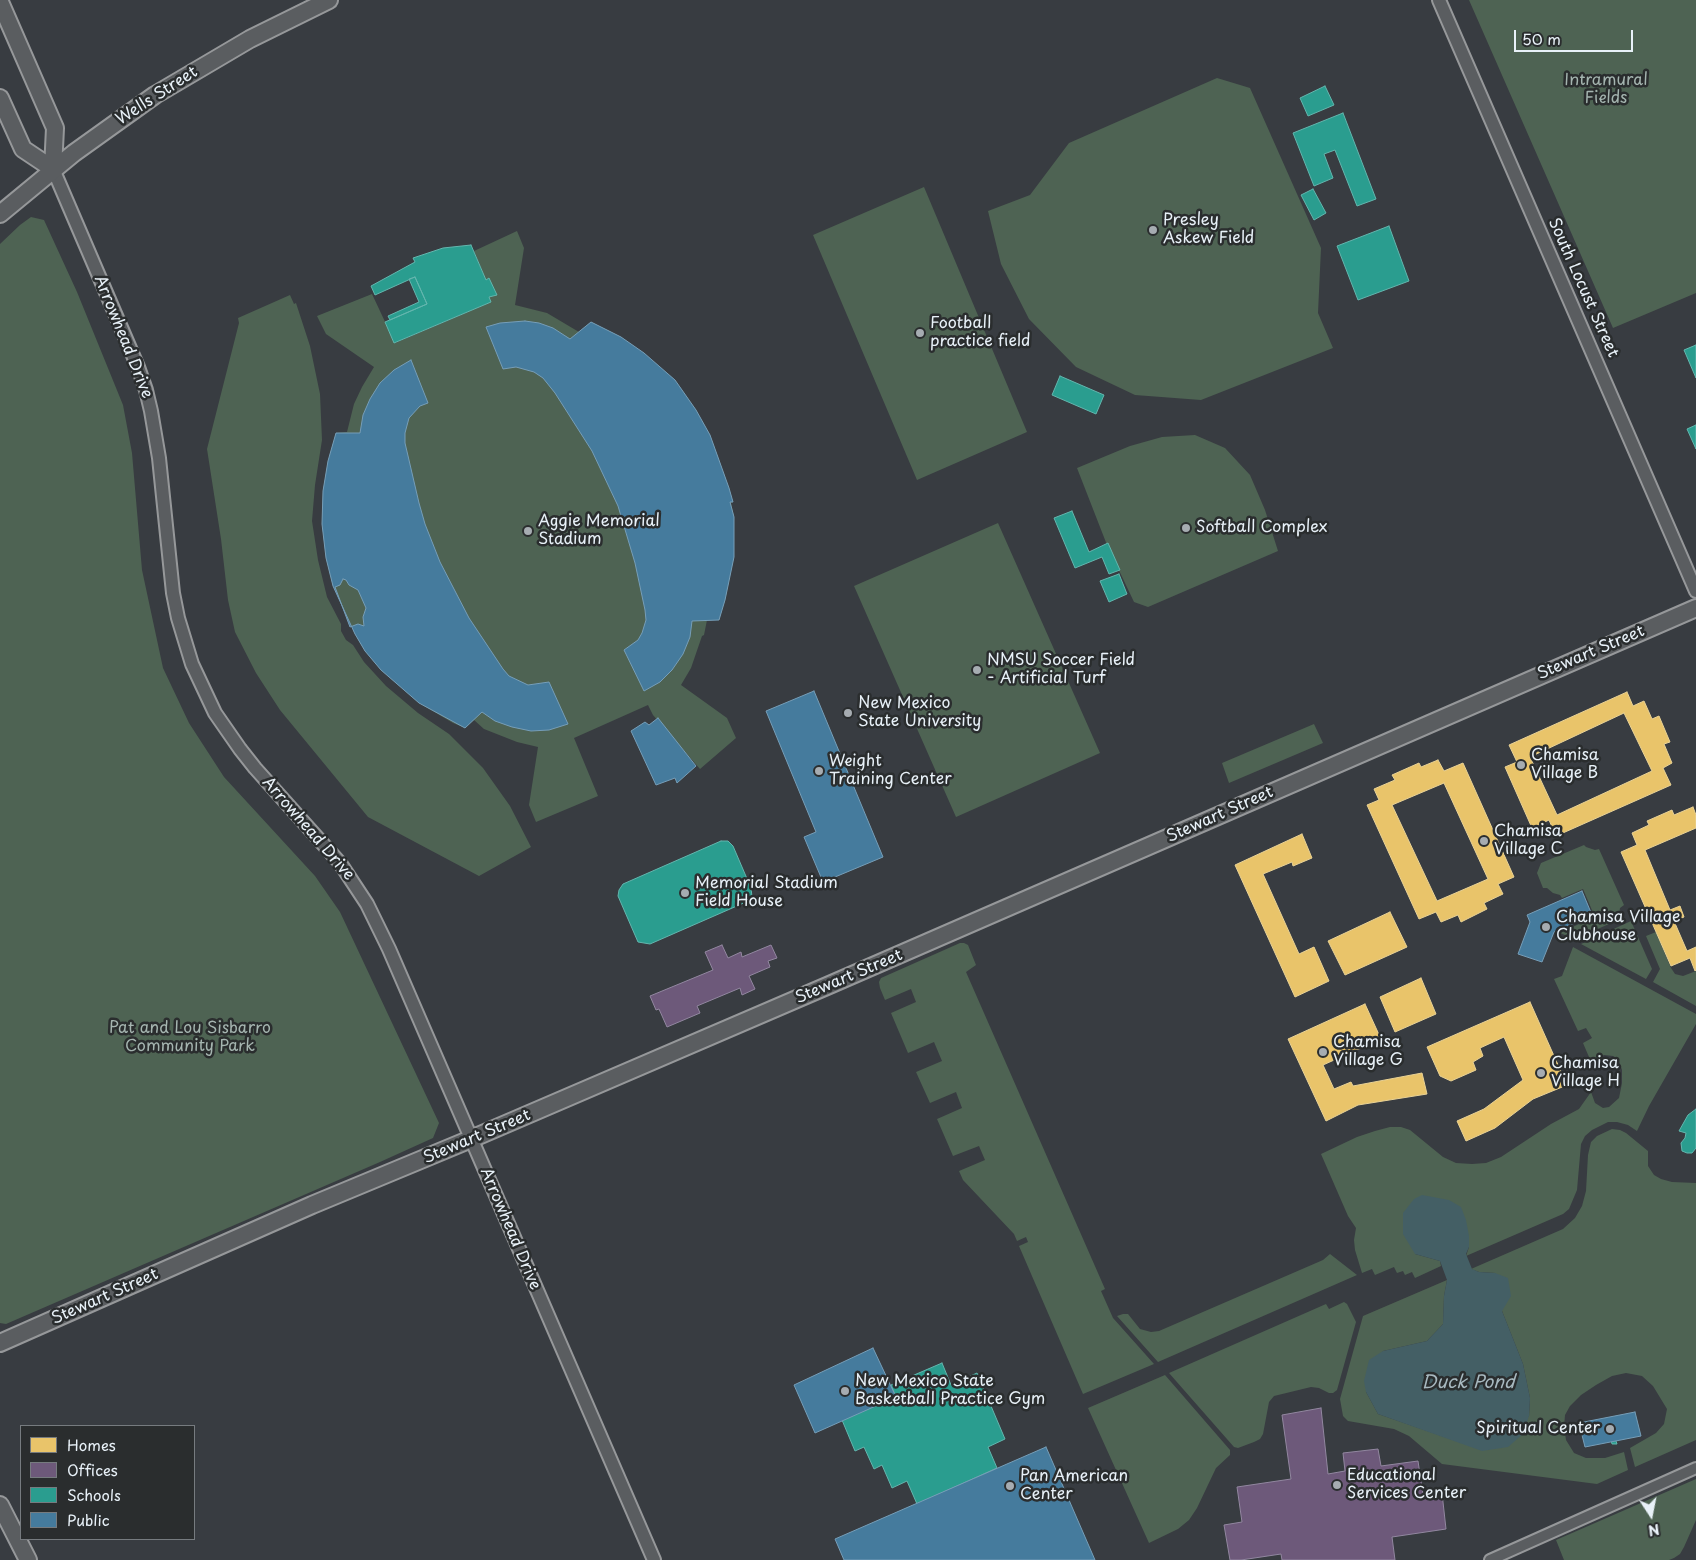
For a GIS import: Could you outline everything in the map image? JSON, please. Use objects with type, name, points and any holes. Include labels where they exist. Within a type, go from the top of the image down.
[{"type":"street","name":"Wells Street","points":[[0,214],[104,130],[155,95],[250,39],[329,0]]},
{"type":"street","name":"South Locust Street","points":[[1438,0],[1696,590]]},
{"type":"street","name":"Arrowhead Drive","points":[[0,2],[55,128],[53,170],[138,367],[146,390],[159,458],[173,592],[180,626],[192,664],[215,713],[240,749],[340,864],[367,904],[389,949],[654,1560]]},
{"type":"street","points":[[0,98],[23,150],[53,170]]},
{"type":"street","name":"Stewart Street","points":[[0,1343],[312,1205],[471,1140],[1696,608]]},
{"type":"street","points":[[1490,1560],[1696,1468]]},
{"type":"street","points":[[0,1505],[28,1560]]},
{"type":"shaded area","name":"New Mexico State University","points":[[0,0],[1696,0],[1696,1560],[0,1560]]},
{"type":"green space","name":"Intramural Fields","points":[[1469,0],[1696,0],[1696,293],[1613,328]]},
{"type":"green space","name":"Presley Askew Field","points":[[1217,78],[1250,88],[1321,248],[1318,313],[1333,348],[1201,400],[1135,395],[1076,367],[1029,319],[1001,264],[988,211],[1030,195],[1069,143]]},
{"type":"green space","name":"Football practice field","points":[[924,187],[1027,432],[917,480],[813,235]]},
{"type":"green space","name":"Pat and Lou Sisbarro Community Park","points":[[31,217],[44,220],[77,292],[123,405],[132,453],[142,570],[163,668],[189,723],[224,777],[315,876],[340,912],[439,1123],[433,1138],[6,1324],[0,1323],[0,244]]},
{"type":"green space","name":"Aggie Memorial Stadium","points":[[517,231],[524,248],[515,305],[547,313],[579,332],[591,322],[621,337],[675,380],[696,410],[710,435],[729,488],[733,502],[731,503],[734,517],[734,557],[719,620],[707,620],[704,635],[691,668],[681,685],[727,718],[736,738],[700,769],[653,715],[648,705],[574,738],[598,796],[536,822],[529,805],[538,747],[517,742],[484,729],[474,720],[465,728],[453,723],[419,703],[381,670],[365,651],[355,634],[333,586],[326,558],[322,524],[323,491],[328,461],[336,433],[347,432],[354,404],[374,367],[326,334],[317,316],[372,294],[395,343],[491,302],[489,297],[496,295],[489,279],[486,280],[474,251]]},
{"type":"green space","points":[[290,295],[294,304],[296,303],[310,346],[320,394],[322,440],[312,521],[318,560],[327,597],[341,624],[341,631],[364,662],[386,686],[418,713],[449,734],[483,768],[510,806],[531,847],[479,876],[368,817],[280,710],[256,673],[235,632],[228,600],[207,449],[239,323],[238,318]]},
{"type":"green space","name":"Softball Complex","points":[[1195,435],[1225,448],[1250,475],[1265,510],[1278,551],[1148,607],[1134,602],[1107,545],[1077,468],[1130,446],[1162,437]]},
{"type":"green space","name":"NMSU Soccer Field - Artificial Turf","points":[[998,523],[1100,753],[956,817],[854,586]]},
{"type":"green space","points":[[1314,724],[1323,743],[1229,783],[1222,763]]},
{"type":"green space","points":[[1584,845],[1595,850],[1599,849],[1624,905],[1620,908],[1618,920],[1575,939],[1560,933],[1594,915],[1583,889],[1562,898],[1547,888],[1543,888],[1537,873],[1541,863]]},
{"type":"green space","points":[[1631,921],[1652,969],[1646,979],[1581,944]]},
{"type":"green space","points":[[1656,932],[1675,974],[1683,976],[1696,971],[1696,1006],[1653,982],[1660,969],[1646,936]]},
{"type":"green space","points":[[960,943],[968,945],[976,965],[966,972],[1105,1289],[1101,1291],[1113,1318],[1154,1364],[1083,1394],[1019,1246],[1028,1242],[1026,1237],[1017,1241],[1014,1234],[963,1180],[959,1171],[985,1160],[979,1146],[953,1156],[937,1119],[962,1108],[956,1092],[930,1103],[916,1072],[942,1061],[934,1042],[908,1053],[891,1013],[916,1002],[911,989],[885,1000],[880,988],[879,982],[881,978]]},
{"type":"green space","points":[[1573,947],[1696,1014],[1696,1024],[1649,1106],[1637,1131],[1628,1125],[1608,1122],[1585,1136],[1581,1144],[1577,1190],[1569,1209],[1563,1214],[1466,1256],[1469,1247],[1415,1254],[1440,1261],[1441,1266],[1415,1278],[1412,1272],[1405,1275],[1403,1271],[1397,1273],[1394,1267],[1375,1275],[1372,1269],[1362,1273],[1355,1250],[1356,1228],[1348,1216],[1321,1154],[1357,1137],[1390,1127],[1401,1127],[1410,1130],[1443,1157],[1456,1163],[1486,1163],[1501,1157],[1551,1124],[1579,1109],[1591,1092],[1595,1103],[1603,1108],[1609,1107],[1619,1098],[1622,1070],[1619,1061],[1613,1056],[1604,1055],[1597,1058],[1592,1064],[1583,1043],[1592,1038],[1586,1028],[1578,1031],[1554,979],[1562,976]]},
{"type":"green space","points":[[1612,1129],[1626,1133],[1648,1151],[1648,1166],[1654,1175],[1672,1182],[1696,1183],[1696,1440],[1635,1467],[1630,1448],[1656,1433],[1664,1424],[1667,1409],[1653,1386],[1642,1376],[1626,1373],[1612,1376],[1581,1395],[1570,1406],[1565,1415],[1566,1440],[1574,1453],[1586,1458],[1605,1458],[1624,1452],[1628,1470],[1597,1484],[1442,1464],[1409,1436],[1394,1429],[1348,1421],[1343,1416],[1340,1399],[1363,1316],[1447,1280],[1444,1296],[1443,1324],[1427,1341],[1383,1351],[1366,1392],[1378,1414],[1482,1450],[1529,1416],[1530,1398],[1523,1364],[1502,1311],[1495,1273],[1479,1272],[1471,1269],[1563,1229],[1575,1218],[1582,1206],[1586,1191],[1588,1155],[1591,1142],[1597,1136]]},
{"type":"green space","points":[[1330,1254],[1357,1275],[1158,1362],[1117,1316],[1128,1314],[1140,1329],[1151,1332],[1159,1331],[1323,1260]]},
{"type":"green space","points":[[1344,1302],[1347,1304],[1356,1322],[1337,1390],[1329,1393],[1319,1388],[1311,1387],[1274,1396],[1269,1402],[1263,1434],[1260,1439],[1254,1442],[1238,1448],[1234,1447],[1169,1373],[1326,1304],[1329,1309]]},
{"type":"green space","points":[[1165,1375],[1230,1450],[1230,1455],[1216,1468],[1197,1508],[1189,1520],[1178,1529],[1149,1543],[1088,1408]]},
{"type":"green space","points":[[1696,1479],[1696,1520],[1680,1554],[1674,1558],[1669,1560],[1564,1560],[1556,1540]]},
{"type":"water","name":"Duck Pond","points":[[1422,1195],[1449,1200],[1461,1207],[1469,1236],[1469,1247],[1466,1254],[1472,1269],[1479,1272],[1495,1273],[1508,1278],[1511,1296],[1502,1311],[1523,1364],[1530,1398],[1529,1416],[1523,1434],[1508,1447],[1482,1451],[1378,1414],[1366,1392],[1364,1381],[1369,1360],[1383,1351],[1427,1341],[1443,1324],[1444,1296],[1447,1280],[1440,1261],[1415,1254],[1403,1234],[1403,1213],[1414,1199]]},
{"type":"building: Homes","name":"Chamisa Village B","points":[[1627,692],[1633,706],[1644,701],[1652,719],[1659,716],[1670,742],[1664,744],[1672,763],[1663,768],[1671,785],[1556,836],[1549,820],[1532,828],[1505,767],[1517,762],[1509,745]],"holes":[[[1624,713],[1652,771],[1557,815],[1530,757]]]},
{"type":"building: Homes","name":"Chamisa Village C","points":[[1438,760],[1444,771],[1463,763],[1514,877],[1498,884],[1503,894],[1484,903],[1487,909],[1461,922],[1458,915],[1441,922],[1436,912],[1419,919],[1367,805],[1379,800],[1374,789],[1395,780],[1392,775],[1419,763],[1421,767]],"holes":[[[1444,783],[1488,879],[1437,901],[1392,805]]]},
{"type":"building: Homes","points":[[1693,807],[1696,815],[1696,828],[1645,850],[1670,910],[1680,906],[1684,917],[1674,921],[1687,951],[1696,947],[1695,971],[1690,958],[1671,966],[1621,852],[1637,845],[1632,833],[1649,825],[1647,821],[1672,810],[1674,815]]},
{"type":"building: Homes","points":[[1302,834],[1312,858],[1293,866],[1292,862],[1263,874],[1299,954],[1314,947],[1329,981],[1295,997],[1235,865]]},
{"type":"building: Homes","points":[[1390,912],[1407,947],[1345,975],[1328,941]]},
{"type":"building: Homes","points":[[1421,978],[1436,1014],[1395,1032],[1380,997]]},
{"type":"building: Homes","name":"Chamisa Village H","points":[[1530,1002],[1567,1085],[1533,1099],[1495,1128],[1466,1141],[1457,1121],[1484,1109],[1523,1080],[1504,1037],[1480,1048],[1483,1056],[1473,1062],[1476,1070],[1451,1081],[1440,1076],[1427,1047]]},
{"type":"building: Homes","name":"Chamisa Village G","points":[[1365,1004],[1381,1039],[1323,1065],[1334,1089],[1351,1082],[1353,1086],[1422,1073],[1427,1094],[1358,1105],[1326,1121],[1288,1039]]},
{"type":"building: Offices","points":[[722,945],[728,958],[741,952],[742,957],[771,945],[777,958],[768,961],[770,967],[749,976],[755,989],[742,995],[740,988],[697,1006],[700,1013],[667,1027],[659,1009],[656,1010],[650,996],[713,970],[705,952]]},
{"type":"building: Offices","name":"Educational Services Center","points":[[1321,1408],[1328,1474],[1345,1471],[1343,1453],[1378,1449],[1381,1466],[1418,1461],[1423,1495],[1442,1493],[1446,1529],[1392,1537],[1395,1560],[1282,1560],[1281,1554],[1230,1560],[1224,1525],[1242,1522],[1237,1487],[1291,1479],[1282,1415]]},
{"type":"building: Schools","points":[[1325,86],[1334,105],[1308,116],[1300,98]]},
{"type":"building: Schools","points":[[1343,113],[1376,199],[1357,206],[1335,150],[1324,154],[1333,178],[1314,186],[1293,133]]},
{"type":"building: Schools","points":[[1313,189],[1326,213],[1314,220],[1301,195]]},
{"type":"building: Schools","points":[[1389,226],[1409,281],[1358,300],[1337,246]]},
{"type":"building: Schools","points":[[471,245],[486,280],[489,278],[497,295],[489,297],[491,302],[394,343],[385,322],[427,304],[415,277],[375,295],[371,286],[415,262],[413,258],[443,248]]},
{"type":"building: Schools","points":[[415,277],[427,304],[390,320],[388,316],[419,302],[409,279]]},
{"type":"building: Schools","points":[[1696,345],[1696,378],[1684,350]]},
{"type":"building: Schools","points":[[1060,376],[1104,395],[1096,414],[1052,395]]},
{"type":"building: Schools","points":[[1696,425],[1696,449],[1687,429]]},
{"type":"building: Schools","points":[[1072,511],[1089,552],[1108,543],[1120,570],[1109,574],[1102,557],[1075,568],[1054,518]]},
{"type":"building: Schools","points":[[1119,574],[1127,594],[1109,602],[1100,581]]},
{"type":"building: Schools","name":"Memorial Stadium Field House","points":[[721,841],[728,841],[733,846],[751,888],[752,897],[746,902],[650,944],[638,942],[618,896],[623,884]]},
{"type":"building: Schools","points":[[1696,1109],[1696,1148],[1692,1153],[1687,1153],[1682,1151],[1681,1143],[1686,1133],[1679,1131],[1688,1115]]},
{"type":"building: Schools","points":[[942,1363],[951,1385],[977,1373],[1005,1439],[988,1447],[997,1468],[917,1504],[907,1481],[892,1488],[882,1465],[874,1469],[864,1447],[855,1451],[842,1420],[896,1397],[891,1385]]},
{"type":"building: Schools","points":[[1615,1438],[1617,1444],[1612,1444],[1611,1440]]},
{"type":"building: Public","points":[[525,321],[553,328],[570,339],[591,322],[621,337],[644,353],[675,380],[696,410],[710,435],[729,488],[733,502],[730,502],[734,517],[734,557],[719,620],[692,621],[690,637],[683,654],[672,670],[660,682],[644,691],[624,650],[638,640],[646,620],[635,563],[618,506],[592,451],[555,393],[543,378],[534,372],[516,367],[503,369],[486,327],[500,323]]},
{"type":"building: Public","points":[[411,360],[428,403],[420,406],[409,418],[405,433],[405,443],[425,524],[440,562],[469,618],[503,669],[509,676],[528,685],[549,682],[568,724],[549,730],[531,731],[495,721],[482,712],[465,728],[419,703],[381,670],[365,651],[333,586],[326,558],[322,524],[323,491],[328,461],[336,433],[360,433],[363,415],[380,383],[394,370]]},
{"type":"building: Public","points":[[343,579],[358,590],[366,608],[363,617],[364,626],[358,624],[350,627],[335,587],[340,585]]},
{"type":"building: Public","name":"Weight Training Center","points":[[814,691],[883,857],[823,882],[804,837],[816,832],[766,711]]},
{"type":"building: Public","points":[[658,718],[696,766],[677,783],[675,778],[656,785],[631,731],[645,722],[649,725]]},
{"type":"building: Public","name":"Chamisa Village Clubhouse","points":[[1582,891],[1592,915],[1554,932],[1542,962],[1518,954],[1530,922],[1527,915]]},
{"type":"building: Public","name":"New Mexico State Basketball Practice Gym","points":[[873,1348],[896,1397],[815,1433],[794,1385]]},
{"type":"building: Public","name":"Spiritual Center","points":[[1635,1412],[1641,1436],[1585,1447],[1579,1423]]},
{"type":"building: Public","name":"Pan American Center","points":[[1046,1447],[1095,1560],[844,1560],[835,1539]]},
{"type":"place","name":"Presley Askew Field","points":[[1153,230]]},
{"type":"place","name":"Football practice field","points":[[920,333]]},
{"type":"place","name":"Softball Complex","points":[[1186,528]]},
{"type":"place","name":"Aggie Memorial Stadium","points":[[528,531]]},
{"type":"place","name":"NMSU Soccer Field - Artificial Turf","points":[[977,670]]},
{"type":"place","name":"New Mexico State University","points":[[848,713]]},
{"type":"place","name":"Chamisa Village B","points":[[1521,765]]},
{"type":"place","name":"Weight Training Center","points":[[819,771]]},
{"type":"place","name":"Chamisa Village C","points":[[1484,841]]},
{"type":"place","name":"Memorial Stadium Field House","points":[[685,893]]},
{"type":"place","name":"Chamisa Village Clubhouse","points":[[1546,927]]},
{"type":"place","name":"Chamisa Village G","points":[[1323,1052]]},
{"type":"place","name":"Chamisa Village H","points":[[1541,1073]]},
{"type":"place","name":"New Mexico State Basketball Practice Gym","points":[[845,1391]]},
{"type":"place","name":"Spiritual Center","points":[[1610,1429]]},
{"type":"place","name":"Educational Services Center","points":[[1337,1485]]},
{"type":"place","name":"Pan American Center","points":[[1010,1486]]}]
